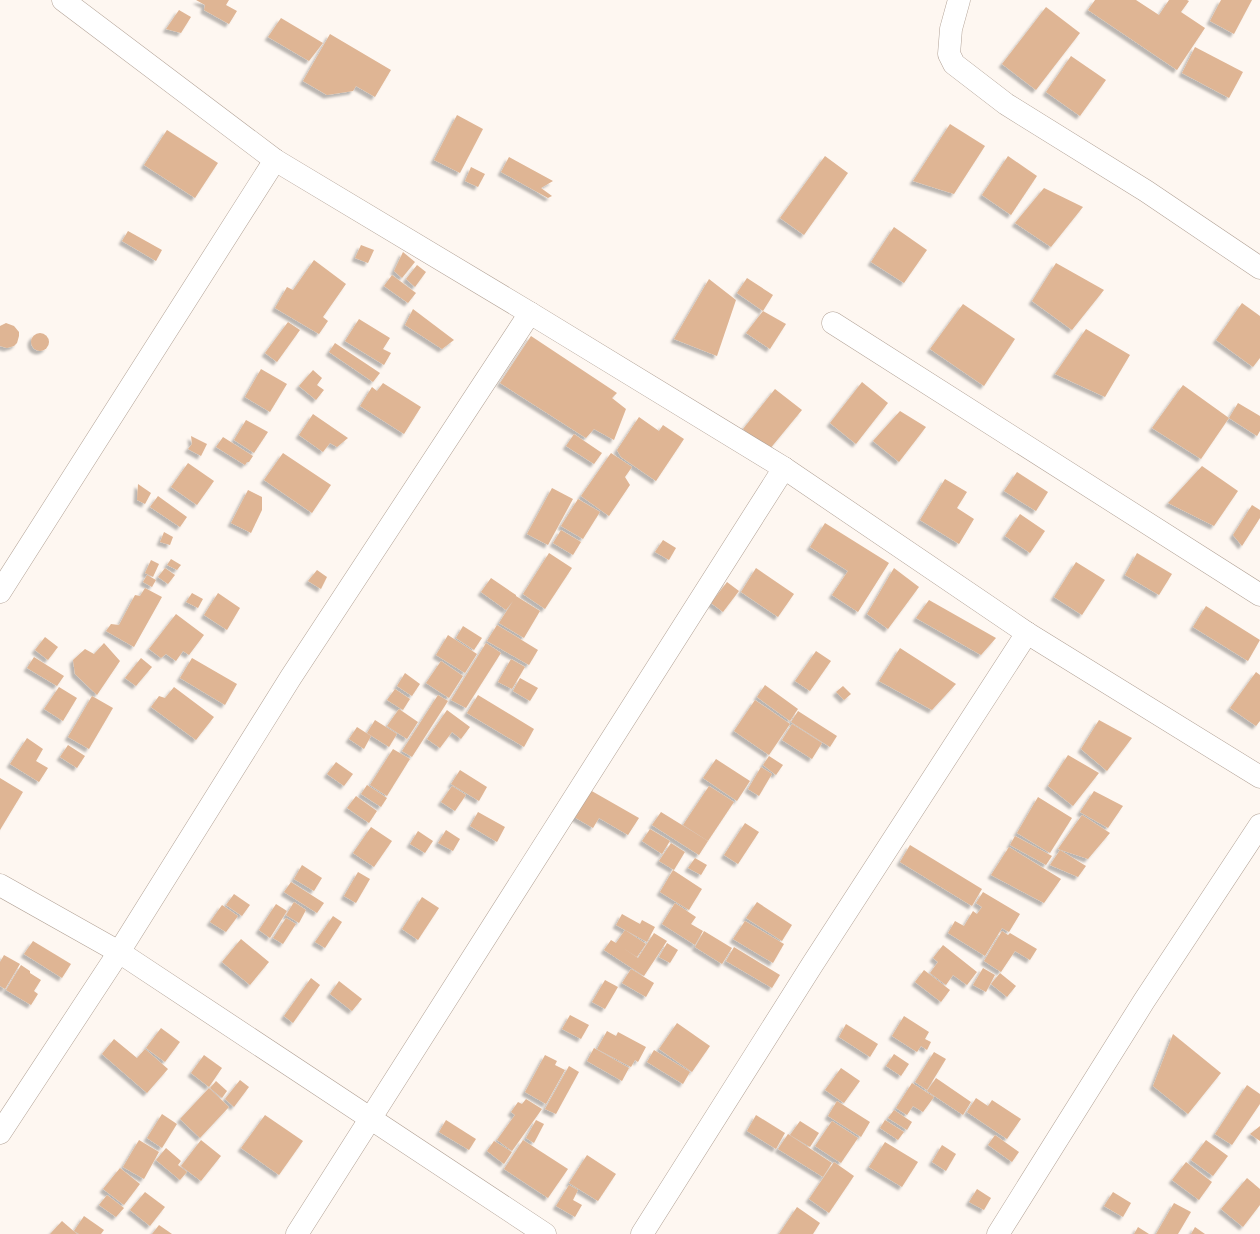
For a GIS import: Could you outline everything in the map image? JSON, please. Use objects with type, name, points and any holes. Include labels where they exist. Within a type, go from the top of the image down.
[{"type":"street","points":[[63,0],[275,160],[784,468],[1026,633],[1260,778]]},
{"type":"street","points":[[959,0],[951,28],[949,54],[954,64],[1006,104],[1146,190],[1260,268]]},
{"type":"street","points":[[0,592],[275,160]]},
{"type":"street","points":[[0,1133],[119,952],[292,677],[530,313]]},
{"type":"street","points":[[832,323],[1260,595]]},
{"type":"street","points":[[296,1234],[784,468]]},
{"type":"street","points":[[642,1234],[807,972],[1026,633]]},
{"type":"street","points":[[998,1234],[1144,1001],[1260,825]]},
{"type":"street","points":[[0,885],[119,952],[545,1234]]},
{"type":"building","points":[[196,0],[229,0],[226,5],[237,11],[229,24],[204,10],[205,5]]},
{"type":"building","points":[[1095,0],[1136,0],[1159,15],[1169,0],[1187,0],[1189,1],[1181,12],[1205,28],[1177,70],[1088,10]]},
{"type":"building","points":[[1221,0],[1252,0],[1234,34],[1210,21]]},
{"type":"building","points":[[1046,7],[1080,33],[1036,90],[1002,64]]},
{"type":"building","points":[[179,10],[191,17],[181,33],[166,29]]},
{"type":"building","points":[[281,18],[323,43],[309,61],[268,37]]},
{"type":"building","points":[[330,34],[391,70],[375,97],[356,86],[353,91],[327,95],[303,81]]},
{"type":"building","points":[[1195,47],[1243,72],[1229,98],[1182,73]]},
{"type":"building","points":[[1071,56],[1106,80],[1080,116],[1046,92]]},
{"type":"building","points":[[457,115],[483,129],[460,173],[434,160]]},
{"type":"building","points":[[950,124],[985,146],[954,194],[913,181]]},
{"type":"building","points":[[167,130],[218,163],[195,198],[144,165]]},
{"type":"building","points":[[825,156],[848,173],[804,235],[780,218]]},
{"type":"building","points":[[1008,156],[1037,176],[1011,215],[982,195]]},
{"type":"building","points":[[509,157],[553,181],[541,188],[552,196],[548,198],[501,172]]},
{"type":"building","points":[[471,167],[485,174],[478,187],[465,181]]},
{"type":"building","points":[[1044,188],[1083,207],[1051,247],[1015,223]]},
{"type":"building","points":[[894,227],[927,250],[904,283],[871,262]]},
{"type":"building","points":[[128,231],[162,250],[156,261],[122,241]]},
{"type":"building","points":[[361,245],[374,250],[368,263],[355,258]]},
{"type":"building","points":[[403,252],[415,262],[402,278],[394,271]]},
{"type":"building","points":[[314,260],[346,284],[323,317],[328,321],[319,334],[275,308],[287,287],[293,290]]},
{"type":"building","points":[[1056,263],[1104,290],[1072,330],[1032,301]]},
{"type":"building","points":[[417,265],[426,272],[415,287],[406,279]]},
{"type":"building","points":[[392,275],[416,293],[408,303],[384,286]]},
{"type":"building","points":[[747,278],[773,295],[763,311],[737,293]]},
{"type":"building","points":[[709,279],[736,300],[717,356],[674,339]]},
{"type":"building","points":[[1242,303],[1260,316],[1260,358],[1253,367],[1216,340]]},
{"type":"building","points":[[963,304],[1015,339],[984,386],[930,349]]},
{"type":"building","points":[[413,309],[454,340],[442,349],[405,325]]},
{"type":"building","points":[[763,311],[786,324],[770,349],[746,333]]},
{"type":"building","points":[[359,319],[390,338],[383,349],[391,353],[384,365],[345,341]]},
{"type":"building","points":[[288,322],[300,330],[277,362],[265,353]]},
{"type":"building","points":[[6,323],[14,326],[19,332],[17,343],[14,346],[7,348],[0,346],[0,326]]},
{"type":"building","points":[[1086,329],[1130,355],[1105,397],[1055,374]]},
{"type":"building","points":[[40,333],[46,336],[49,342],[46,348],[40,351],[34,348],[31,342],[34,336]]},
{"type":"building","points":[[531,336],[617,393],[612,398],[626,409],[614,440],[594,429],[586,438],[500,383]]},
{"type":"building","points":[[335,343],[380,373],[373,382],[329,352]]},
{"type":"building","points":[[261,369],[287,384],[270,412],[245,397]]},
{"type":"building","points":[[313,370],[322,378],[317,385],[324,390],[316,400],[299,386]]},
{"type":"building","points":[[862,382],[888,403],[856,444],[830,423]]},
{"type":"building","points":[[383,383],[421,407],[404,434],[360,406],[372,387],[377,391]]},
{"type":"building","points":[[1183,385],[1229,418],[1201,459],[1152,428]]},
{"type":"building","points":[[775,389],[802,410],[769,450],[743,429]]},
{"type":"building","points":[[1238,403],[1260,416],[1260,431],[1257,436],[1229,418]]},
{"type":"building","points":[[900,411],[926,427],[899,462],[873,441]]},
{"type":"building","points":[[313,414],[348,438],[337,447],[330,443],[323,452],[299,435]]},
{"type":"building","points":[[639,417],[659,431],[663,425],[684,439],[656,481],[621,457],[617,450]]},
{"type":"building","points":[[246,420],[268,432],[254,453],[234,440]]},
{"type":"building","points":[[574,434],[602,453],[594,464],[566,446]]},
{"type":"building","points":[[191,436],[207,444],[201,456],[188,449],[192,444]]},
{"type":"building","points":[[223,437],[253,456],[249,462],[245,465],[216,447]]},
{"type":"building","points":[[283,453],[331,485],[312,513],[264,480]]},
{"type":"building","points":[[611,453],[632,467],[625,477],[630,485],[609,516],[581,496]]},
{"type":"building","points":[[188,463],[214,481],[197,505],[171,487]]},
{"type":"building","points":[[1202,466],[1238,491],[1214,526],[1168,503]]},
{"type":"building","points":[[1017,472],[1048,492],[1036,511],[1004,491]]},
{"type":"building","points":[[945,479],[967,492],[957,508],[974,519],[959,544],[920,520]]},
{"type":"building","points":[[138,484],[151,493],[145,504],[137,500]]},
{"type":"building","points":[[552,488],[573,499],[548,545],[527,534]]},
{"type":"building","points":[[248,490],[262,497],[262,510],[251,533],[231,523]]},
{"type":"building","points":[[158,496],[187,517],[180,527],[150,507]]},
{"type":"building","points":[[578,499],[600,512],[583,539],[561,526]]},
{"type":"building","points":[[1252,505],[1260,510],[1260,518],[1242,546],[1233,535]]},
{"type":"building","points":[[1020,514],[1045,531],[1030,553],[1005,536]]},
{"type":"building","points":[[825,523],[889,563],[858,612],[832,595],[848,571],[810,547]]},
{"type":"building","points":[[561,530],[581,542],[573,555],[553,543]]},
{"type":"building","points":[[164,532],[173,537],[170,545],[160,542]]},
{"type":"building","points":[[663,540],[676,548],[669,560],[655,552]]},
{"type":"building","points":[[549,553],[572,568],[545,609],[523,594]]},
{"type":"building","points":[[1137,553],[1172,574],[1159,595],[1125,575]]},
{"type":"building","points":[[171,559],[181,565],[177,570],[167,565]]},
{"type":"building","points":[[151,560],[159,564],[153,577],[145,573]]},
{"type":"building","points":[[1076,562],[1105,580],[1082,615],[1054,597]]},
{"type":"building","points":[[165,568],[175,575],[168,584],[158,577]]},
{"type":"building","points":[[756,568],[794,594],[778,617],[741,592]]},
{"type":"building","points":[[894,568],[919,587],[888,629],[867,614]]},
{"type":"building","points":[[317,570],[327,577],[321,589],[308,581]]},
{"type":"building","points":[[147,575],[156,580],[152,587],[143,582]]},
{"type":"building","points":[[491,578],[540,611],[524,638],[499,623],[513,601],[506,610],[481,592]]},
{"type":"building","points":[[727,582],[739,591],[723,612],[711,603]]},
{"type":"building","points":[[145,588],[162,597],[134,647],[106,631],[111,624],[119,625],[135,595],[140,596]]},
{"type":"building","points":[[192,593],[203,599],[198,608],[186,602]]},
{"type":"building","points":[[218,593],[240,608],[227,630],[204,615]]},
{"type":"building","points":[[929,600],[996,638],[981,655],[916,618]]},
{"type":"building","points":[[1206,606],[1260,640],[1248,661],[1193,627]]},
{"type":"building","points":[[176,614],[204,635],[189,655],[183,651],[176,661],[166,654],[161,658],[149,649]]},
{"type":"building","points":[[497,625],[538,650],[529,665],[487,641]]},
{"type":"building","points":[[463,626],[482,638],[474,650],[456,638]]},
{"type":"building","points":[[448,635],[477,654],[465,673],[436,655]]},
{"type":"building","points":[[45,637],[58,647],[48,660],[35,650]]},
{"type":"building","points":[[104,643],[120,661],[97,695],[75,674],[73,660],[85,649],[94,654]]},
{"type":"building","points":[[486,643],[501,653],[466,708],[451,700]]},
{"type":"building","points":[[900,648],[956,684],[932,710],[879,681]]},
{"type":"building","points":[[816,651],[831,661],[810,691],[795,681]]},
{"type":"building","points":[[34,657],[64,676],[57,686],[27,668]]},
{"type":"building","points":[[141,658],[152,667],[136,686],[125,678]]},
{"type":"building","points":[[192,658],[237,684],[225,705],[180,678]]},
{"type":"building","points":[[511,659],[525,667],[512,689],[498,682]]},
{"type":"building","points":[[441,661],[463,676],[449,698],[426,683]]},
{"type":"building","points":[[1256,672],[1260,675],[1260,721],[1256,726],[1230,708]]},
{"type":"building","points":[[405,673],[420,684],[412,696],[397,686]]},
{"type":"building","points":[[520,678],[538,688],[530,701],[513,691]]},
{"type":"building","points":[[765,685],[798,709],[790,721],[757,697]]},
{"type":"building","points":[[843,686],[851,694],[844,700],[836,692]]},
{"type":"building","points":[[59,687],[77,698],[63,721],[44,709]]},
{"type":"building","points":[[174,687],[214,717],[196,740],[151,707],[159,696],[165,698]]},
{"type":"building","points":[[395,689],[410,699],[403,710],[387,700]]},
{"type":"building","points":[[438,695],[448,701],[412,757],[402,751]]},
{"type":"building","points":[[478,695],[534,729],[524,747],[467,713]]},
{"type":"building","points":[[92,696],[113,708],[89,749],[68,737]]},
{"type":"building","points":[[755,700],[790,724],[769,755],[734,731]]},
{"type":"building","points":[[399,709],[418,722],[407,739],[387,726]]},
{"type":"building","points":[[447,710],[470,727],[461,739],[452,732],[440,748],[427,739]]},
{"type":"building","points":[[798,711],[837,736],[830,747],[791,722]]},
{"type":"building","points":[[375,720],[397,734],[389,747],[367,733]]},
{"type":"building","points":[[1099,720],[1132,738],[1107,771],[1081,749]]},
{"type":"building","points":[[792,724],[822,743],[812,759],[782,740]]},
{"type":"building","points":[[357,727],[371,736],[364,749],[349,739]]},
{"type":"building","points":[[27,738],[43,749],[36,761],[48,768],[39,782],[10,764]]},
{"type":"building","points":[[68,745],[85,756],[77,768],[60,757]]},
{"type":"building","points":[[393,749],[410,759],[387,796],[370,785]]},
{"type":"building","points":[[1068,755],[1099,773],[1073,806],[1048,786]]},
{"type":"building","points":[[769,756],[783,765],[776,775],[763,765]]},
{"type":"building","points":[[716,759],[750,781],[737,801],[703,778]]},
{"type":"building","points":[[336,762],[353,774],[344,786],[327,774]]},
{"type":"building","points":[[761,767],[772,774],[759,796],[748,789]]},
{"type":"building","points":[[460,770],[487,787],[479,801],[451,784]]},
{"type":"building","points":[[0,778],[23,792],[0,830]]},
{"type":"building","points":[[367,785],[387,798],[381,807],[361,794]]},
{"type":"building","points":[[452,786],[466,795],[455,811],[441,802]]},
{"type":"building","points":[[709,786],[734,802],[708,841],[683,825]]},
{"type":"building","points":[[590,790],[639,818],[628,835],[599,818],[593,828],[574,817]]},
{"type":"building","points":[[1094,791],[1123,806],[1108,828],[1080,812]]},
{"type":"building","points":[[356,796],[377,811],[369,823],[347,808]]},
{"type":"building","points":[[1038,797],[1072,818],[1050,853],[1017,833]]},
{"type":"building","points":[[478,812],[505,827],[497,842],[470,826]]},
{"type":"building","points":[[661,812],[708,841],[699,855],[652,825]]},
{"type":"building","points":[[1082,815],[1110,833],[1088,859],[1058,849]]},
{"type":"building","points":[[745,823],[759,832],[738,864],[724,855]]},
{"type":"building","points":[[371,827],[392,841],[374,867],[353,853]]},
{"type":"building","points":[[650,829],[670,841],[662,854],[642,841]]},
{"type":"building","points":[[446,830],[460,839],[453,851],[438,843]]},
{"type":"building","points":[[418,831],[433,841],[425,853],[410,844]]},
{"type":"building","points":[[1015,836],[1052,856],[1046,865],[1010,845]]},
{"type":"building","points":[[671,843],[685,852],[674,870],[659,861]]},
{"type":"building","points":[[910,845],[982,889],[972,906],[900,862]]},
{"type":"building","points":[[1009,847],[1061,879],[1044,903],[991,875]]},
{"type":"building","points":[[1060,850],[1086,866],[1078,877],[1050,865]]},
{"type":"building","points":[[695,858],[707,865],[701,875],[688,868]]},
{"type":"building","points":[[302,865],[322,878],[314,891],[294,879]]},
{"type":"building","points":[[673,870],[702,889],[689,910],[660,892]]},
{"type":"building","points":[[358,872],[370,879],[356,903],[344,896]]},
{"type":"building","points":[[291,882],[324,903],[317,913],[284,892]]},
{"type":"building","points":[[983,892],[1020,914],[1009,932],[1002,928],[985,956],[948,933],[955,921],[964,926],[973,911],[977,914],[982,907],[976,903]]},
{"type":"building","points":[[234,894],[250,905],[242,916],[226,905]]},
{"type":"building","points":[[422,897],[439,908],[418,940],[402,929]]},
{"type":"building","points":[[294,902],[306,910],[299,923],[286,915]]},
{"type":"building","points":[[757,902],[792,925],[782,941],[746,918]]},
{"type":"building","points":[[675,903],[696,917],[691,924],[703,931],[695,945],[662,924]]},
{"type":"building","points":[[276,904],[287,911],[270,938],[259,930]]},
{"type":"building","points":[[222,905],[238,916],[226,932],[210,922]]},
{"type":"building","points":[[622,914],[640,924],[642,920],[655,927],[647,942],[616,925]]},
{"type":"building","points":[[333,916],[342,922],[325,948],[315,942]]},
{"type":"building","points":[[286,918],[296,924],[283,944],[273,938]]},
{"type":"building","points":[[745,921],[784,944],[773,963],[733,939]]},
{"type":"building","points":[[625,930],[646,944],[637,957],[623,948],[638,958],[654,933],[667,941],[644,976],[604,950],[611,940],[616,943]]},
{"type":"building","points":[[704,931],[732,948],[722,964],[695,947]]},
{"type":"building","points":[[1002,931],[1008,935],[1010,933],[1037,949],[1030,960],[1015,951],[1001,972],[984,961]]},
{"type":"building","points":[[241,939],[269,962],[250,985],[222,962]]},
{"type":"building","points":[[33,941],[71,964],[62,978],[24,954]]},
{"type":"building","points":[[667,943],[678,950],[670,963],[659,957]]},
{"type":"building","points":[[943,945],[977,972],[967,985],[953,975],[946,985],[930,973],[938,962],[933,958]]},
{"type":"building","points":[[734,947],[780,975],[772,988],[726,961]]},
{"type":"building","points":[[4,955],[20,964],[5,989],[0,986],[0,962]]},
{"type":"building","points":[[21,965],[41,980],[34,991],[38,994],[31,1005],[6,990]]},
{"type":"building","points":[[983,968],[995,975],[986,992],[973,985]]},
{"type":"building","points":[[631,969],[654,983],[646,997],[622,983]]},
{"type":"building","points":[[924,970],[950,990],[941,1002],[915,982]]},
{"type":"building","points":[[1000,973],[1016,986],[1007,997],[991,984]]},
{"type":"building","points":[[311,978],[320,985],[293,1023],[284,1016]]},
{"type":"building","points":[[605,980],[618,987],[605,1009],[592,1002]]},
{"type":"building","points":[[339,981],[362,999],[352,1011],[330,994]]},
{"type":"building","points":[[570,1015],[589,1025],[581,1039],[562,1029]]},
{"type":"building","points":[[904,1016],[929,1032],[925,1039],[931,1042],[927,1050],[921,1046],[917,1052],[892,1036]]},
{"type":"building","points":[[677,1023],[710,1046],[692,1072],[659,1049]]},
{"type":"building","points":[[846,1024],[878,1044],[870,1057],[839,1037]]},
{"type":"building","points":[[161,1028],[180,1042],[165,1062],[146,1048]]},
{"type":"building","points":[[607,1031],[616,1036],[618,1032],[646,1047],[638,1062],[635,1060],[631,1067],[597,1049]]},
{"type":"building","points":[[1173,1034],[1221,1073],[1188,1114],[1153,1086]]},
{"type":"building","points":[[114,1039],[137,1058],[145,1049],[168,1069],[147,1093],[102,1054]]},
{"type":"building","points":[[594,1048],[629,1068],[622,1081],[587,1061]]},
{"type":"building","points":[[654,1050],[690,1072],[683,1084],[647,1062]]},
{"type":"building","points":[[934,1052],[946,1059],[927,1090],[915,1082]]},
{"type":"building","points":[[894,1054],[909,1064],[901,1076],[886,1066]]},
{"type":"building","points":[[204,1055],[222,1068],[209,1087],[191,1073]]},
{"type":"building","points":[[545,1055],[557,1061],[555,1065],[565,1070],[546,1104],[525,1092]]},
{"type":"building","points":[[569,1066],[579,1072],[556,1114],[545,1109]]},
{"type":"building","points":[[841,1068],[860,1081],[844,1103],[825,1090]]},
{"type":"building","points":[[936,1078],[971,1102],[963,1115],[927,1091]]},
{"type":"building","points":[[240,1080],[249,1087],[234,1107],[225,1099]]},
{"type":"building","points":[[216,1081],[227,1091],[222,1098],[210,1088]]},
{"type":"building","points":[[912,1083],[934,1097],[923,1112],[913,1106],[907,1115],[896,1108]]},
{"type":"building","points":[[1247,1085],[1260,1094],[1260,1104],[1232,1145],[1215,1134]]},
{"type":"building","points":[[209,1088],[229,1107],[200,1138],[180,1119]]},
{"type":"building","points":[[976,1098],[988,1106],[992,1100],[1021,1119],[1007,1139],[967,1112]]},
{"type":"building","points":[[526,1099],[542,1109],[512,1151],[497,1140],[515,1115],[511,1112],[518,1102],[522,1104]]},
{"type":"building","points":[[837,1101],[870,1122],[861,1137],[828,1116]]},
{"type":"building","points":[[894,1110],[912,1122],[907,1130],[888,1118]]},
{"type":"building","points":[[162,1114],[177,1124],[162,1148],[147,1138]]},
{"type":"building","points":[[265,1115],[303,1141],[279,1175],[241,1148]]},
{"type":"building","points":[[756,1115],[785,1133],[776,1149],[747,1131]]},
{"type":"building","points":[[446,1120],[476,1139],[469,1150],[439,1132]]},
{"type":"building","points":[[536,1120],[544,1124],[534,1143],[526,1138]]},
{"type":"building","points":[[885,1120],[904,1132],[898,1140],[880,1128]]},
{"type":"building","points":[[800,1121],[819,1133],[810,1147],[790,1135]]},
{"type":"building","points":[[832,1121],[858,1138],[841,1163],[815,1146]]},
{"type":"building","points":[[1260,1126],[1260,1141],[1250,1134]]},
{"type":"building","points":[[788,1134],[832,1163],[823,1177],[778,1149]]},
{"type":"building","points":[[995,1135],[1019,1152],[1012,1162],[988,1145]]},
{"type":"building","points":[[139,1140],[159,1152],[144,1179],[123,1167]]},
{"type":"building","points":[[201,1140],[221,1156],[201,1181],[181,1166]]},
{"type":"building","points":[[523,1140],[568,1169],[548,1198],[504,1169]]},
{"type":"building","points":[[1206,1140],[1228,1156],[1213,1176],[1191,1160]]},
{"type":"building","points":[[494,1141],[512,1152],[504,1164],[487,1151]]},
{"type":"building","points":[[885,1142],[918,1162],[902,1187],[869,1167]]},
{"type":"building","points":[[942,1145],[956,1154],[946,1171],[932,1162]]},
{"type":"building","points":[[166,1148],[181,1161],[178,1165],[187,1172],[180,1180],[156,1160]]},
{"type":"building","points":[[587,1155],[616,1174],[598,1201],[569,1183]]},
{"type":"building","points":[[834,1162],[854,1176],[829,1213],[809,1199]]},
{"type":"building","points":[[1186,1162],[1212,1182],[1199,1200],[1172,1180]]},
{"type":"building","points":[[120,1168],[140,1184],[124,1205],[103,1189]]},
{"type":"building","points":[[1247,1178],[1260,1189],[1260,1205],[1243,1227],[1221,1209]]},
{"type":"building","points":[[569,1185],[578,1190],[573,1200],[582,1205],[575,1217],[556,1206]]},
{"type":"building","points":[[977,1189],[991,1198],[984,1210],[969,1202]]},
{"type":"building","points":[[145,1192],[165,1207],[150,1226],[130,1210]]},
{"type":"building","points":[[1113,1192],[1131,1203],[1123,1217],[1104,1206]]},
{"type":"building","points":[[107,1195],[124,1208],[116,1217],[99,1205]]},
{"type":"building","points":[[1174,1203],[1191,1212],[1178,1234],[1156,1234]]},
{"type":"building","points":[[797,1207],[820,1223],[813,1234],[779,1234]]},
{"type":"building","points":[[84,1216],[104,1230],[101,1234],[79,1234],[74,1231]]},
{"type":"building","points":[[62,1221],[77,1234],[50,1234]]},
{"type":"building","points":[[159,1225],[172,1234],[152,1234]]},
{"type":"building","points":[[1138,1227],[1149,1234],[1134,1234]]},
{"type":"building","points":[[1195,1227],[1205,1234],[1191,1234]]}]
